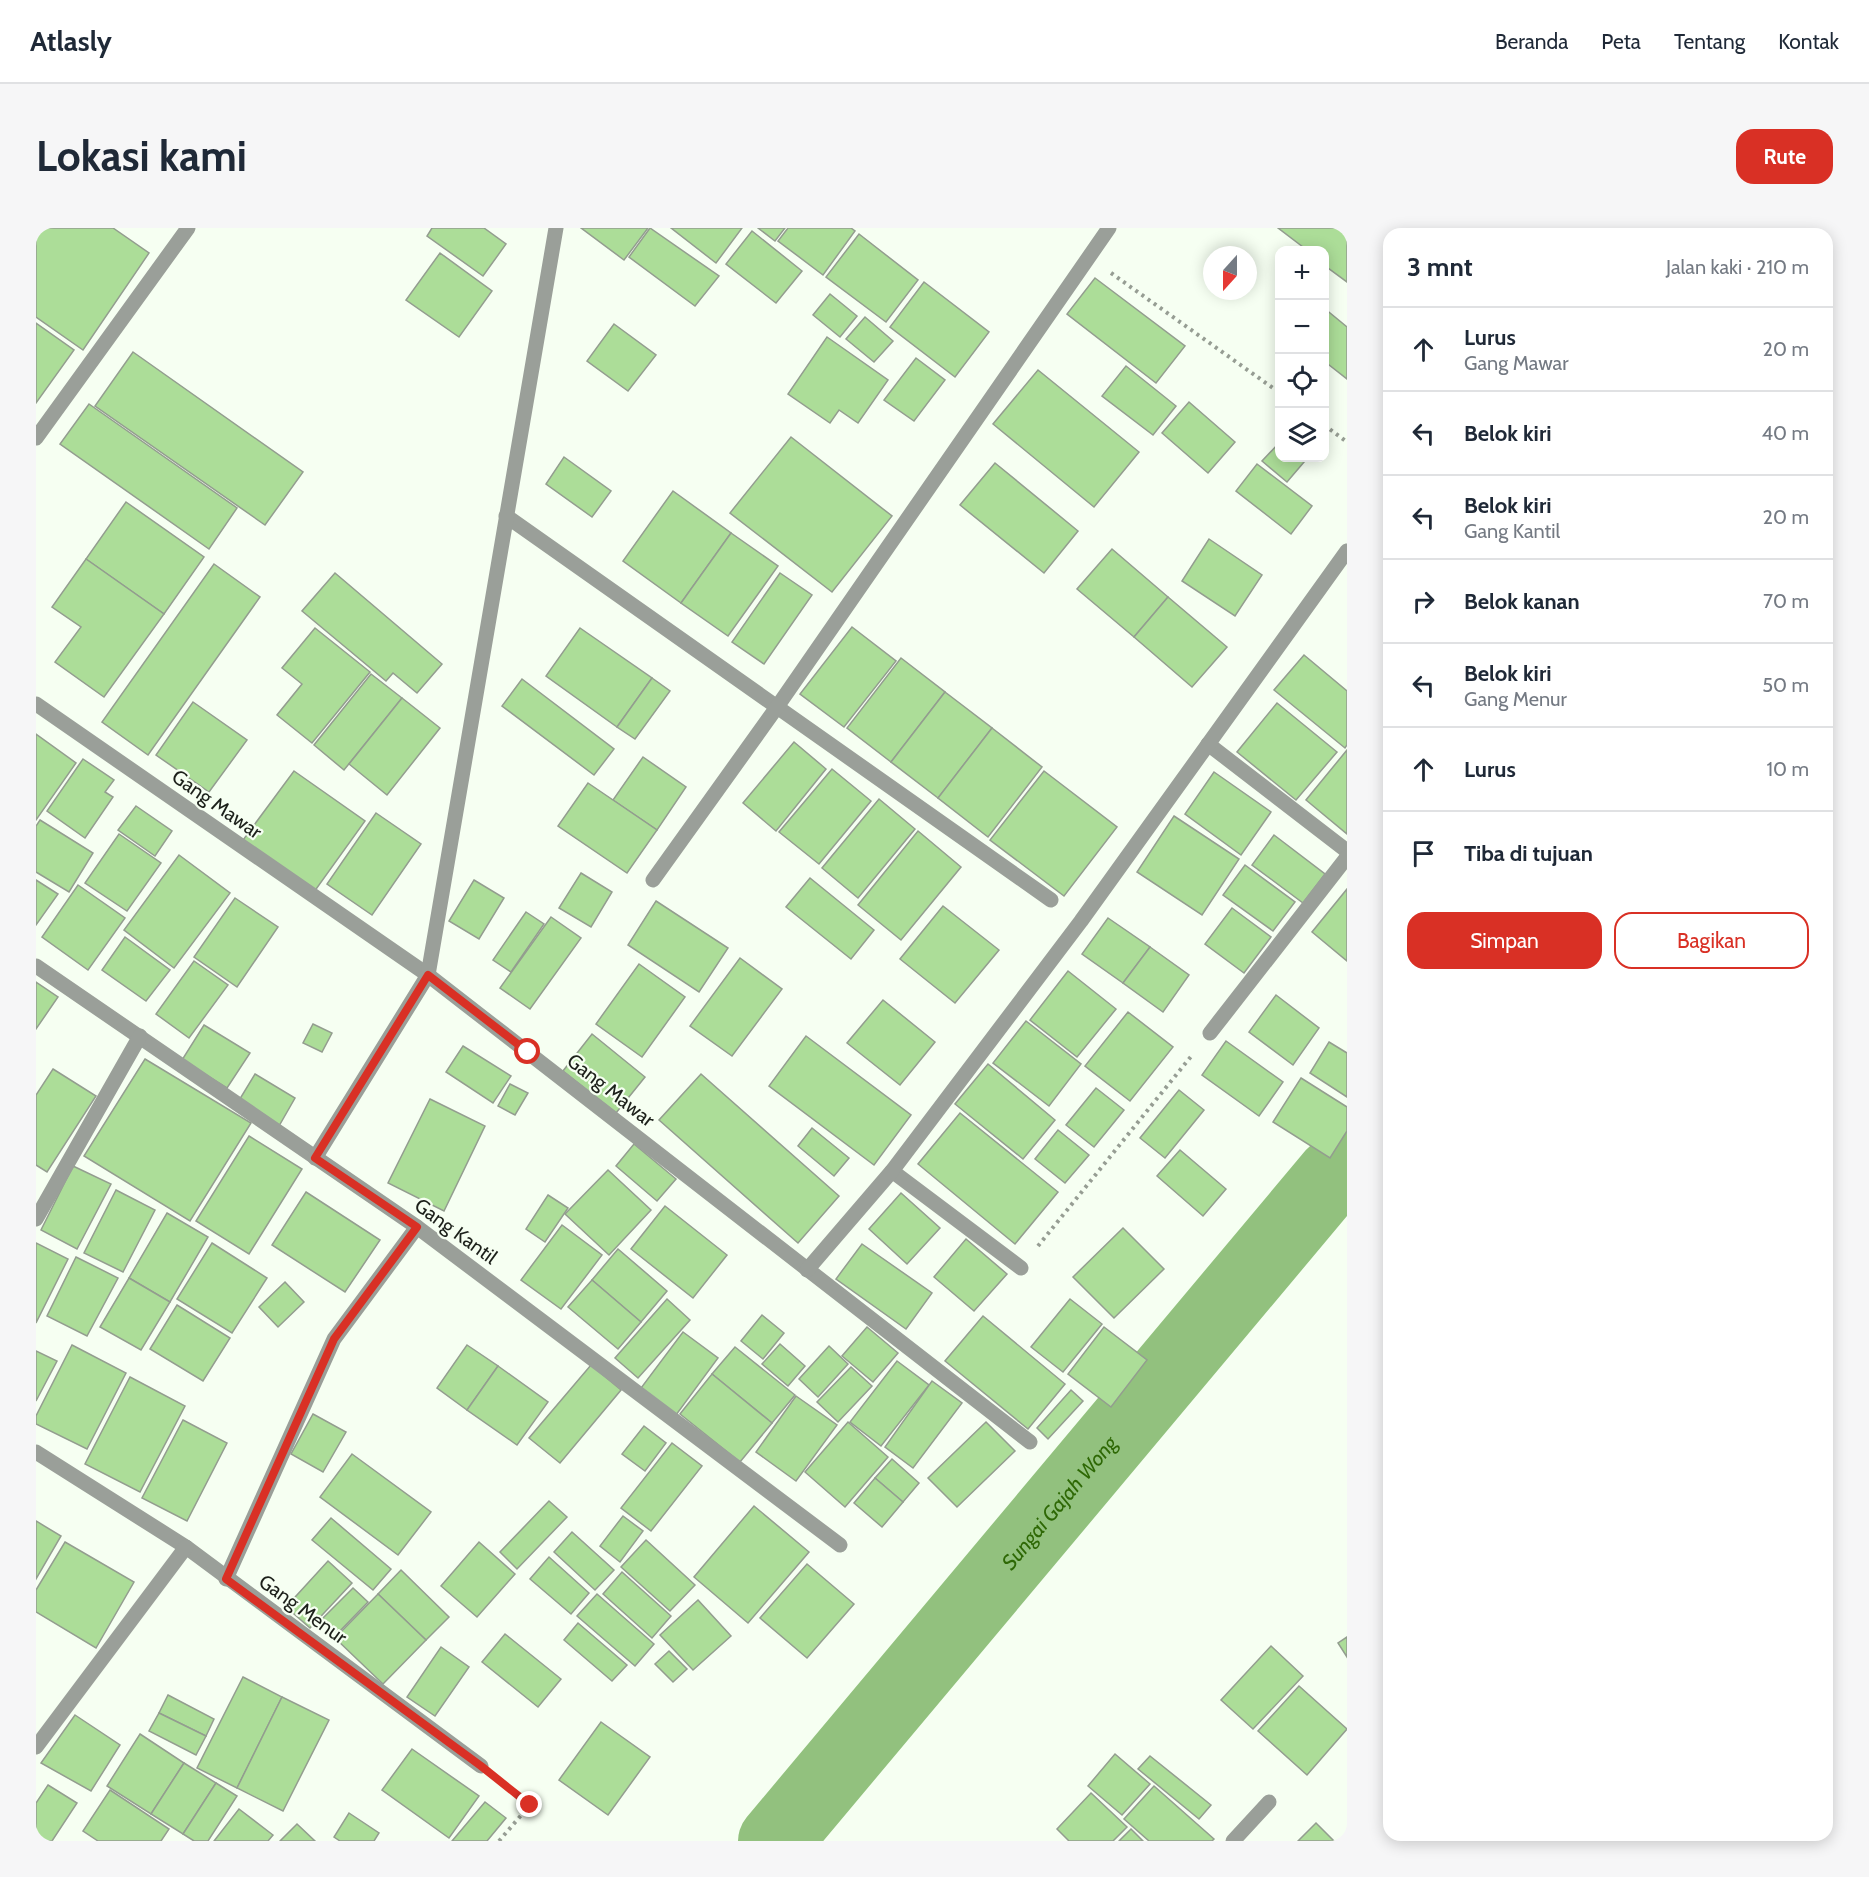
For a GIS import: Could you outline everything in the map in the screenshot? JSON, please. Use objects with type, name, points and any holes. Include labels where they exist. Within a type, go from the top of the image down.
[{"type":"street","points":[[36,438],[188,228]]},
{"type":"street","points":[[315,1158],[428,975],[556,228]]},
{"type":"street","points":[[652,879],[777,707],[1108,228]]},
{"type":"street","points":[[506,516],[1051,900]]},
{"type":"street","points":[[807,1270],[892,1171],[1081,921],[1347,551]]},
{"type":"street","name":"Gang Mawar","points":[[36,704],[428,975],[1030,1442]]},
{"type":"street","points":[[1208,744],[1347,851]]},
{"type":"street","points":[[1210,1033],[1347,857]]},
{"type":"street","name":"Gang Kantil","points":[[36,966],[417,1227],[840,1545]]},
{"type":"street","points":[[36,1219],[140,1036]]},
{"type":"street","points":[[892,1171],[1021,1268]]},
{"type":"street","points":[[226,1579],[334,1339],[417,1227]]},
{"type":"street","name":"Gang Menur","points":[[36,1452],[186,1547],[226,1579],[481,1766]]},
{"type":"street","points":[[36,1747],[186,1547]]},
{"type":"street","points":[[1233,1841],[1269,1802]]},
{"type":"path","points":[[1089,257],[1275,389]]},
{"type":"path","points":[[1329,428],[1347,441]]},
{"type":"path","points":[[1021,1268],[1210,1033]]},
{"type":"path","points":[[481,1766],[529,1803],[499,1841]]},
{"type":"building","points":[[36,228],[113,228],[149,253],[83,350],[36,317]]},
{"type":"building","points":[[432,228],[484,228],[506,244],[483,276],[427,236]]},
{"type":"building","points":[[581,228],[648,228],[624,260]]},
{"type":"building","points":[[650,228],[719,276],[695,306],[629,257]]},
{"type":"building","points":[[671,228],[742,228],[716,263]]},
{"type":"building","points":[[758,228],[785,228],[775,241]]},
{"type":"building","points":[[788,228],[851,228],[855,231],[823,275],[778,241]]},
{"type":"building","points":[[1278,228],[1347,228],[1347,282],[1329,269],[1329,246],[1302,246]]},
{"type":"building","points":[[752,231],[802,271],[776,303],[726,264]]},
{"type":"building","points":[[859,234],[918,280],[886,322],[826,277]]},
{"type":"building","points":[[440,253],[492,291],[459,337],[406,300]]},
{"type":"building","points":[[1095,278],[1185,346],[1156,383],[1067,314]]},
{"type":"building","points":[[924,282],[989,332],[955,377],[890,327]]},
{"type":"building","points":[[830,294],[857,316],[840,337],[813,315]]},
{"type":"building","points":[[1329,312],[1347,327],[1347,379],[1329,365]]},
{"type":"building","points":[[865,317],[893,341],[874,362],[846,339]]},
{"type":"building","points":[[36,323],[74,350],[36,403]]},
{"type":"building","points":[[614,324],[656,355],[628,391],[587,361]]},
{"type":"building","points":[[827,337],[888,380],[858,423],[839,410],[830,423],[788,394]]},
{"type":"building","points":[[133,352],[303,472],[265,525],[95,406]]},
{"type":"building","points":[[916,358],[945,380],[914,421],[884,400]]},
{"type":"building","points":[[1126,366],[1176,406],[1153,435],[1102,396]]},
{"type":"building","points":[[1038,370],[1139,452],[1094,507],[993,424]]},
{"type":"building","points":[[1189,402],[1235,442],[1208,473],[1162,433]]},
{"type":"building","points":[[89,404],[237,508],[209,549],[60,444]]},
{"type":"building","points":[[791,437],[892,516],[832,592],[730,513]]},
{"type":"building","points":[[1275,447],[1275,462],[1304,462],[1287,482],[1262,461]]},
{"type":"building","points":[[564,457],[611,491],[592,517],[546,484]]},
{"type":"building","points":[[995,463],[1078,531],[1044,573],[960,505]]},
{"type":"building","points":[[1257,464],[1312,506],[1291,534],[1236,491]]},
{"type":"building","points":[[673,491],[731,533],[681,603],[623,561]]},
{"type":"building","points":[[126,502],[204,557],[164,614],[86,559]]},
{"type":"building","points":[[731,533],[778,566],[728,636],[681,603]]},
{"type":"building","points":[[1209,539],[1262,575],[1235,616],[1182,581]]},
{"type":"building","points":[[1112,549],[1168,597],[1134,637],[1077,589]]},
{"type":"building","points":[[86,559],[164,614],[104,697],[55,662],[81,627],[52,607]]},
{"type":"building","points":[[214,564],[260,597],[148,755],[102,722]]},
{"type":"building","points":[[335,573],[442,664],[417,693],[393,673],[386,681],[302,611]]},
{"type":"building","points":[[780,573],[812,595],[764,664],[732,642]]},
{"type":"building","points":[[1168,597],[1227,647],[1192,687],[1134,637]]},
{"type":"building","points":[[852,627],[896,661],[844,727],[800,694]]},
{"type":"building","points":[[315,628],[370,672],[312,743],[277,715],[302,684],[282,668]]},
{"type":"building","points":[[580,628],[652,678],[617,727],[546,676]]},
{"type":"building","points":[[1304,655],[1347,691],[1347,745],[1345,748],[1274,690]]},
{"type":"building","points":[[901,658],[945,692],[891,762],[847,728]]},
{"type":"building","points":[[371,674],[402,698],[344,770],[314,745]]},
{"type":"building","points":[[652,678],[670,691],[635,739],[617,727]]},
{"type":"building","points":[[522,679],[614,749],[594,775],[502,706]]},
{"type":"building","points":[[945,692],[992,728],[938,798],[891,762]]},
{"type":"building","points":[[402,698],[440,728],[387,795],[349,764]]},
{"type":"building","points":[[193,702],[247,740],[209,792],[156,755]]},
{"type":"building","points":[[1277,703],[1337,752],[1296,800],[1237,752]]},
{"type":"building","points":[[992,728],[1042,767],[988,837],[938,798]]},
{"type":"building","points":[[36,734],[76,763],[36,820]]},
{"type":"building","points":[[794,742],[826,769],[776,831],[743,803]]},
{"type":"building","points":[[1347,750],[1347,834],[1306,800]]},
{"type":"building","points":[[643,757],[686,787],[657,830],[613,800]]},
{"type":"building","points":[[83,759],[114,780],[105,792],[113,797],[85,838],[47,811]]},
{"type":"building","points":[[832,769],[871,801],[819,864],[779,832]]},
{"type":"building","points":[[294,771],[365,821],[314,892],[243,840]]},
{"type":"building","points":[[1044,771],[1117,827],[1064,896],[990,840]]},
{"type":"building","points":[[1214,772],[1271,812],[1241,855],[1185,814]]},
{"type":"building","points":[[588,783],[657,830],[627,873],[558,826]]},
{"type":"building","points":[[879,799],[915,829],[858,898],[822,868]]},
{"type":"building","points":[[136,806],[172,831],[155,856],[118,830]]},
{"type":"building","points":[[376,813],[421,844],[372,915],[327,884]]},
{"type":"building","points":[[1174,816],[1239,859],[1202,915],[1137,872]]},
{"type":"building","points":[[40,820],[93,853],[69,892],[36,872],[36,826]]},
{"type":"building","points":[[918,831],[961,867],[901,940],[858,905]]},
{"type":"building","points":[[119,834],[161,863],[127,911],[85,883]]},
{"type":"building","points":[[1274,835],[1325,874],[1303,903],[1252,865]]},
{"type":"building","points":[[179,855],[230,893],[174,968],[124,930]]},
{"type":"building","points":[[1245,865],[1295,902],[1273,931],[1223,895]]},
{"type":"building","points":[[581,873],[612,892],[591,927],[559,908]]},
{"type":"building","points":[[810,878],[874,930],[851,959],[786,907]]},
{"type":"building","points":[[36,880],[58,894],[36,925]]},
{"type":"building","points":[[474,880],[504,898],[479,939],[449,921]]},
{"type":"building","points":[[78,885],[125,918],[88,970],[42,937]]},
{"type":"building","points":[[1347,889],[1347,961],[1312,932]]},
{"type":"building","points":[[235,898],[278,927],[237,987],[194,957]]},
{"type":"building","points":[[656,901],[728,948],[699,992],[628,945]]},
{"type":"building","points":[[943,906],[999,950],[955,1003],[900,959]]},
{"type":"building","points":[[1232,908],[1271,937],[1244,973],[1205,944]]},
{"type":"building","points":[[526,912],[544,924],[511,972],[493,960]]},
{"type":"building","points":[[551,917],[581,938],[530,1009],[500,988]]},
{"type":"building","points":[[1108,918],[1150,947],[1123,983],[1082,954]]},
{"type":"building","points":[[125,937],[170,970],[146,1001],[102,970]]},
{"type":"building","points":[[1150,947],[1189,975],[1163,1012],[1123,983]]},
{"type":"building","points":[[740,958],[782,989],[732,1056],[690,1026]]},
{"type":"building","points":[[194,961],[228,985],[189,1038],[156,1014]]},
{"type":"building","points":[[639,964],[685,997],[642,1057],[596,1024]]},
{"type":"building","points":[[1068,971],[1116,1009],[1077,1057],[1030,1020]]},
{"type":"building","points":[[36,982],[58,997],[36,1029]]},
{"type":"building","points":[[1276,995],[1319,1028],[1293,1065],[1249,1032]]},
{"type":"building","points":[[883,1000],[935,1042],[900,1085],[847,1043]]},
{"type":"building","points":[[1128,1012],[1173,1047],[1130,1101],[1085,1066]]},
{"type":"building","points":[[1026,1021],[1081,1064],[1049,1106],[993,1063]]},
{"type":"building","points":[[313,1024],[332,1033],[322,1052],[303,1043]]},
{"type":"building","points":[[204,1025],[250,1053],[227,1088],[182,1060]]},
{"type":"building","points":[[592,1034],[645,1077],[616,1113],[563,1071]]},
{"type":"building","points":[[806,1036],[911,1115],[874,1165],[769,1086]]},
{"type":"building","points":[[1226,1041],[1283,1082],[1259,1116],[1202,1075]]},
{"type":"building","points":[[1329,1042],[1347,1053],[1347,1097],[1310,1073]]},
{"type":"building","points":[[463,1046],[511,1076],[493,1103],[446,1072]]},
{"type":"building","points":[[145,1059],[251,1123],[190,1221],[84,1156]]},
{"type":"building","points":[[988,1064],[1055,1120],[1023,1159],[955,1104]]},
{"type":"building","points":[[53,1069],[96,1096],[47,1172],[36,1165],[36,1095]]},
{"type":"building","points":[[255,1074],[295,1098],[279,1126],[238,1102]]},
{"type":"building","points":[[701,1074],[839,1196],[798,1243],[659,1120]]},
{"type":"building","points":[[1301,1078],[1347,1107],[1347,1131],[1330,1158],[1273,1122]]},
{"type":"building","points":[[510,1084],[528,1093],[515,1115],[498,1106]]},
{"type":"building","points":[[1096,1088],[1124,1110],[1094,1147],[1066,1125]]},
{"type":"building","points":[[1179,1090],[1204,1110],[1165,1158],[1140,1138]]},
{"type":"building","points":[[430,1099],[485,1126],[444,1211],[388,1183]]},
{"type":"building","points":[[960,1113],[1058,1192],[1015,1244],[918,1164]]},
{"type":"building","points":[[812,1128],[849,1158],[834,1176],[798,1146]]},
{"type":"building","points":[[1058,1130],[1089,1155],[1065,1183],[1035,1159]]},
{"type":"building","points":[[249,1136],[302,1169],[249,1254],[196,1221]]},
{"type":"building","points":[[634,1144],[676,1179],[657,1201],[616,1166]]},
{"type":"building","points":[[1180,1150],[1226,1189],[1203,1216],[1157,1176]]},
{"type":"building","points":[[73,1166],[111,1184],[77,1249],[41,1230]]},
{"type":"building","points":[[608,1170],[651,1210],[609,1255],[565,1214]]},
{"type":"building","points":[[116,1190],[155,1210],[123,1272],[84,1253]]},
{"type":"building","points":[[306,1192],[380,1240],[345,1292],[272,1245]]},
{"type":"building","points":[[901,1193],[940,1228],[907,1264],[869,1229]]},
{"type":"building","points":[[548,1195],[568,1208],[545,1242],[526,1229]]},
{"type":"building","points":[[665,1206],[727,1255],[693,1298],[631,1249]]},
{"type":"building","points":[[167,1213],[208,1237],[170,1302],[129,1278]]},
{"type":"building","points":[[562,1225],[602,1255],[561,1309],[521,1280]]},
{"type":"building","points":[[1123,1228],[1164,1269],[1114,1318],[1073,1277]]},
{"type":"building","points":[[966,1239],[1007,1274],[974,1311],[934,1277]]},
{"type":"building","points":[[36,1243],[68,1259],[36,1323]]},
{"type":"building","points":[[212,1243],[267,1278],[232,1333],[177,1299]]},
{"type":"building","points":[[862,1244],[932,1293],[906,1329],[836,1279]]},
{"type":"building","points":[[618,1249],[667,1291],[641,1322],[592,1280]]},
{"type":"building","points":[[76,1257],[118,1278],[87,1336],[47,1316]]},
{"type":"building","points":[[129,1278],[170,1302],[141,1350],[100,1327]]},
{"type":"building","points":[[592,1280],[641,1322],[618,1349],[568,1307]]},
{"type":"building","points":[[285,1282],[304,1302],[278,1327],[259,1307]]},
{"type":"building","points":[[667,1299],[690,1320],[638,1378],[615,1358]]},
{"type":"building","points":[[1070,1299],[1102,1324],[1063,1372],[1031,1347]]},
{"type":"building","points":[[177,1305],[230,1338],[203,1381],[150,1349]]},
{"type":"building","points":[[762,1315],[784,1333],[763,1359],[741,1341]]},
{"type":"building","points":[[983,1316],[1065,1384],[1028,1429],[945,1361]]},
{"type":"building","points":[[867,1327],[898,1353],[873,1382],[842,1356]]},
{"type":"building","points":[[1104,1327],[1147,1360],[1111,1407],[1068,1374]]},
{"type":"building","points":[[683,1332],[718,1358],[676,1415],[641,1388]]},
{"type":"building","points":[[780,1344],[805,1366],[788,1386],[762,1364]]},
{"type":"building","points":[[72,1345],[126,1373],[87,1449],[36,1424],[36,1416]]},
{"type":"building","points":[[467,1345],[498,1366],[467,1410],[437,1388]]},
{"type":"building","points":[[829,1346],[848,1364],[818,1397],[799,1379]]},
{"type":"building","points":[[735,1347],[795,1395],[772,1423],[712,1374]]},
{"type":"building","points":[[36,1351],[57,1361],[36,1401]]},
{"type":"building","points":[[897,1361],[929,1385],[881,1446],[850,1422]]},
{"type":"building","points":[[591,1365],[621,1390],[560,1463],[529,1438]]},
{"type":"building","points":[[498,1366],[548,1402],[517,1445],[467,1410]]},
{"type":"building","points":[[851,1367],[872,1386],[838,1422],[817,1402]]},
{"type":"building","points":[[712,1374],[772,1423],[740,1462],[680,1414]]},
{"type":"building","points":[[130,1377],[185,1406],[140,1492],[85,1464]]},
{"type":"building","points":[[932,1381],[962,1403],[913,1468],[885,1447]]},
{"type":"building","points":[[1071,1390],[1083,1401],[1048,1439],[1037,1428]]},
{"type":"building","points":[[796,1396],[837,1425],[796,1481],[756,1452]]},
{"type":"building","points":[[313,1414],[346,1432],[323,1472],[291,1454]]},
{"type":"building","points":[[183,1420],[227,1443],[187,1521],[142,1498]]},
{"type":"building","points":[[848,1422],[888,1457],[845,1507],[805,1472]]},
{"type":"building","points":[[986,1422],[1015,1451],[957,1507],[928,1478]]},
{"type":"building","points":[[644,1426],[666,1443],[645,1471],[622,1454]]},
{"type":"building","points":[[672,1443],[702,1466],[651,1531],[621,1508]]},
{"type":"building","points":[[352,1454],[431,1512],[398,1555],[320,1497]]},
{"type":"building","points":[[892,1459],[919,1483],[903,1502],[875,1478]]},
{"type":"building","points":[[875,1478],[903,1502],[882,1527],[854,1503]]},
{"type":"building","points":[[549,1501],[567,1517],[517,1569],[500,1552]]},
{"type":"building","points":[[754,1506],[809,1552],[748,1623],[694,1577]]},
{"type":"building","points":[[623,1516],[643,1531],[620,1562],[600,1546]]},
{"type":"building","points":[[331,1518],[391,1569],[373,1590],[312,1540]]},
{"type":"building","points":[[36,1521],[61,1536],[36,1579]]},
{"type":"building","points":[[572,1532],[614,1570],[595,1590],[554,1552]]},
{"type":"building","points":[[646,1540],[695,1585],[670,1611],[621,1567]]},
{"type":"building","points":[[65,1542],[134,1582],[96,1648],[36,1612],[36,1590]]},
{"type":"building","points":[[479,1542],[515,1574],[477,1617],[441,1586]]},
{"type":"building","points":[[549,1557],[589,1593],[571,1614],[530,1579]]},
{"type":"building","points":[[328,1561],[352,1583],[310,1628],[286,1607]]},
{"type":"building","points":[[807,1564],[854,1604],[807,1658],[760,1618]]},
{"type":"building","points":[[401,1570],[449,1617],[426,1640],[378,1594]]},
{"type":"building","points":[[622,1572],[671,1616],[652,1638],[603,1594]]},
{"type":"building","points":[[353,1588],[368,1602],[337,1634],[322,1619]]},
{"type":"building","points":[[378,1594],[426,1640],[383,1684],[335,1638]]},
{"type":"building","points":[[597,1594],[654,1644],[635,1666],[577,1616]]},
{"type":"building","points":[[698,1600],[731,1636],[693,1670],[660,1635]]},
{"type":"building","points":[[578,1623],[627,1665],[612,1681],[564,1640]]},
{"type":"building","points":[[505,1634],[561,1679],[538,1707],[482,1662]]},
{"type":"building","points":[[1347,1637],[1347,1657],[1338,1643]]},
{"type":"building","points":[[1271,1646],[1303,1676],[1253,1729],[1221,1700]]},
{"type":"building","points":[[441,1647],[469,1667],[435,1716],[407,1697]]},
{"type":"building","points":[[669,1651],[687,1669],[673,1682],[655,1664]]},
{"type":"building","points":[[243,1677],[282,1697],[237,1788],[197,1768]]},
{"type":"building","points":[[1299,1686],[1347,1729],[1307,1775],[1258,1731]]},
{"type":"building","points":[[168,1695],[214,1719],[206,1736],[159,1713]]},
{"type":"building","points":[[282,1697],[329,1720],[283,1811],[237,1788]]},
{"type":"building","points":[[159,1713],[206,1736],[196,1755],[149,1731]]},
{"type":"building","points":[[75,1715],[120,1745],[91,1791],[41,1763]]},
{"type":"building","points":[[601,1722],[650,1757],[608,1815],[559,1780]]},
{"type":"building","points":[[140,1734],[184,1763],[151,1814],[107,1786]]},
{"type":"building","points":[[412,1749],[479,1796],[449,1838],[382,1790]]},
{"type":"building","points":[[1115,1754],[1150,1784],[1122,1815],[1088,1786]]},
{"type":"building","points":[[1150,1756],[1211,1805],[1199,1819],[1138,1769]]},
{"type":"building","points":[[184,1763],[216,1783],[183,1834],[151,1814]]},
{"type":"building","points":[[216,1783],[237,1796],[208,1841],[194,1841],[183,1834]]},
{"type":"building","points":[[48,1785],[77,1803],[52,1841],[36,1841],[36,1803]]},
{"type":"building","points":[[1154,1786],[1214,1839],[1212,1841],[1149,1841],[1124,1819]]},
{"type":"building","points":[[110,1790],[169,1829],[161,1841],[98,1841],[83,1831]]},
{"type":"building","points":[[1091,1793],[1127,1827],[1113,1841],[1069,1841],[1057,1829]]},
{"type":"building","points":[[485,1802],[506,1818],[487,1841],[452,1841]]},
{"type":"building","points":[[239,1809],[273,1835],[268,1841],[214,1841]]},
{"type":"building","points":[[349,1813],[379,1833],[374,1841],[340,1841],[334,1837]]},
{"type":"building","points":[[1316,1823],[1334,1841],[1298,1841]]},
{"type":"building","points":[[297,1824],[315,1841],[280,1841]]},
{"type":"building","points":[[1131,1829],[1143,1841],[1119,1841]]},
{"type":"waterway","name":"Sungai Gajah Wong","points":[[775,1841],[1334,1174],[1347,1167]]},
{"type":"route","points":[[528,1052],[428,975],[315,1158],[417,1227],[334,1339],[226,1579],[481,1766],[530,1805]]}]
